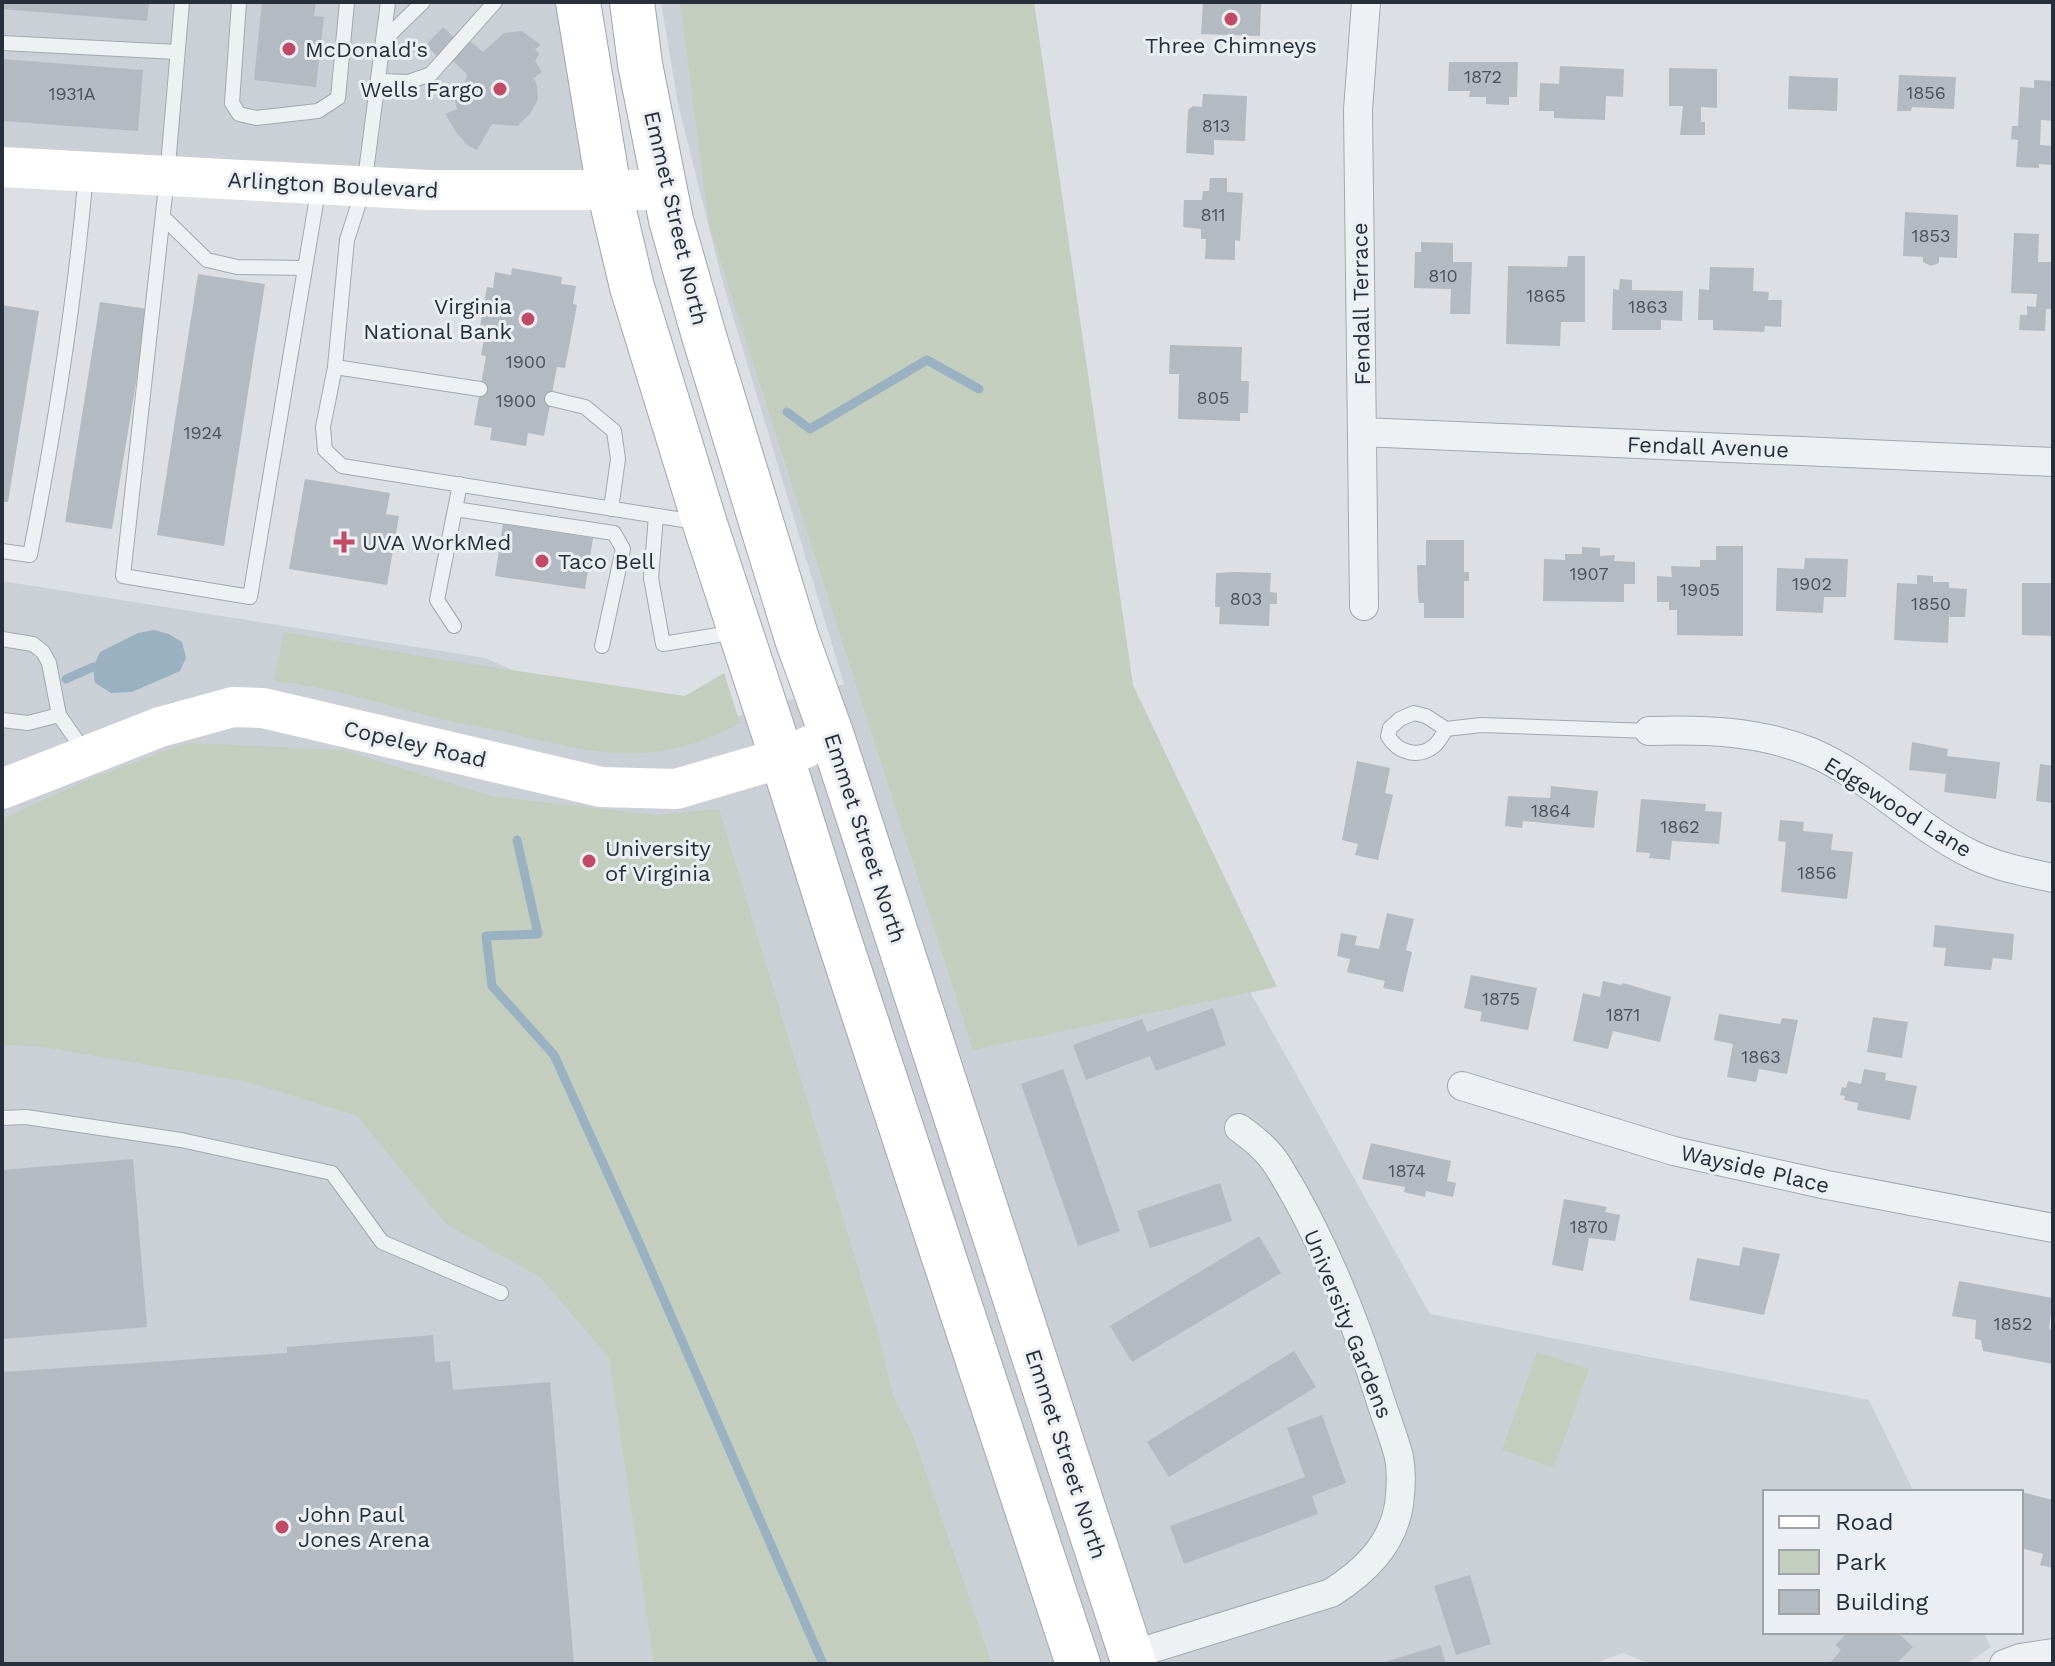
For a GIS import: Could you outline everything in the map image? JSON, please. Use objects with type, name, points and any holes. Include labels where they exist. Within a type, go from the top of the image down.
[{"type":"main road","points":[[578,2],[609,190],[632,287],[840,945],[1078,1664]]},
{"type":"main road","name":"Emmet Street North","points":[[632,2],[640,64],[665,190],[704,336],[797,639],[832,736],[1133,1659]]},
{"type":"street","name":"Fendall Terrace","points":[[1364,606],[1358,110],[1366,2]]},
{"type":"street","name":"Arlington Boulevard","points":[[2,167],[428,190],[665,190]]},
{"type":"street","name":"Fendall Avenue","points":[[1362,432],[2053,462]]},
{"type":"street","name":"Copeley Road","points":[[2,789],[160,727],[233,707],[263,708],[601,787],[676,789],[782,758],[832,736]]},
{"type":"street","name":"Edgewood Lane","points":[[1649,731],[1740,732],[1777,740],[1812,753],[1853,774],[1918,822],[1970,853],[2010,869],[2053,878]]},
{"type":"street","name":"Wayside Place","points":[[1462,1086],[1674,1151],[1842,1188],[2053,1228]]},
{"type":"street","name":"University Gardens","points":[[1133,1659],[1331,1593],[1356,1578],[1373,1561],[1389,1537],[1398,1509],[1401,1480],[1399,1457],[1371,1368],[1336,1282],[1277,1164],[1260,1144],[1239,1128]]},
{"type":"street","points":[[2004,1664],[2053,1653]]},
{"type":"lane","points":[[182,2],[163,217],[123,576],[250,597],[319,185]]},
{"type":"lane","points":[[239,2],[232,103],[239,114],[256,118],[318,111],[338,98],[347,2]]},
{"type":"lane","points":[[388,2],[364,187],[347,240],[335,367],[323,427],[325,450],[342,466],[705,524]]},
{"type":"lane","points":[[383,41],[423,2]]},
{"type":"lane","points":[[378,81],[408,82],[431,74],[495,2]]},
{"type":"lane","points":[[2,43],[177,52]]},
{"type":"lane","points":[[2,551],[30,555],[55,430],[86,172]]},
{"type":"lane","points":[[163,217],[207,260],[237,267],[305,268]]},
{"type":"lane","points":[[335,367],[480,389]]},
{"type":"lane","points":[[552,399],[585,407],[614,431],[618,459],[611,509]]},
{"type":"lane","points":[[454,626],[437,600],[460,484]]},
{"type":"lane","points":[[455,509],[614,533],[623,549],[602,646]]},
{"type":"lane","points":[[656,516],[651,578],[658,647],[740,631]]},
{"type":"lane","points":[[2,639],[33,644],[43,652],[49,663],[59,715],[86,755]]},
{"type":"lane","points":[[2,720],[28,723],[59,715]]},
{"type":"lane","points":[[1446,729],[1481,725],[1649,731]]},
{"type":"lane","points":[[2,1118],[26,1117],[181,1140],[332,1173],[382,1242],[501,1293]]},
{"type":"shaded area","points":[[2,2],[580,2],[609,190],[2,163]]},
{"type":"shaded area","name":"University of Virginia","points":[[661,2],[1000,2],[1039,614],[1430,1314],[1869,1400],[1913,1490],[1763,1490],[1763,1634],[1984,1634],[1991,1647],[1966,1664],[1651,1664],[1623,1653],[1592,1664],[2,1664],[2,581],[485,658],[614,715],[694,729],[844,684],[724,287],[678,104]]},
{"type":"green space","points":[[680,2],[1034,2],[1133,685],[1277,987],[973,1050],[709,225]]},
{"type":"green space","points":[[284,632],[685,696],[724,673],[740,723],[683,747],[655,752],[601,752],[573,747],[435,718],[331,690],[274,681]]},
{"type":"green space","points":[[187,743],[342,750],[496,797],[655,815],[719,809],[880,1340],[893,1396],[913,1435],[992,1664],[654,1664],[609,1358],[541,1278],[446,1224],[357,1116],[248,1082],[37,1046],[2,1045],[2,819],[87,780]]},
{"type":"green space","points":[[1537,1352],[1589,1369],[1554,1468],[1502,1450]]},
{"type":"water","points":[[154,630],[182,642],[186,658],[180,671],[132,692],[111,693],[95,683],[93,667],[100,652],[138,633]]},
{"type":"building","points":[[2,2],[149,2],[147,21],[2,9]]},
{"type":"building","name":"McDonald's","points":[[262,2],[316,2],[314,16],[324,17],[316,87],[254,80]]},
{"type":"building","name":"Three Chimneys","points":[[1203,2],[1261,4],[1260,36],[1201,34]]},
{"type":"building","name":"Wells Fargo","points":[[443,27],[459,42],[471,42],[483,52],[504,33],[522,31],[541,45],[535,49],[539,54],[535,61],[542,72],[534,78],[538,100],[529,115],[517,126],[492,124],[477,150],[466,144],[445,114],[457,109],[453,92],[463,92],[467,74],[452,60],[442,61],[426,45]]},
{"type":"building","points":[[2,59],[143,70],[138,131],[2,121]]},
{"type":"building","points":[[1449,62],[1518,62],[1517,97],[1509,97],[1509,105],[1486,104],[1486,97],[1469,97],[1470,91],[1448,91]]},
{"type":"building","points":[[1560,66],[1624,69],[1623,97],[1606,96],[1605,120],[1554,118],[1554,111],[1539,111],[1540,83],[1559,84]]},
{"type":"building","points":[[1669,68],[1717,69],[1717,108],[1701,107],[1705,135],[1680,135],[1683,106],[1669,106]]},
{"type":"building","points":[[1899,75],[1956,77],[1954,109],[1912,107],[1911,111],[1897,111]]},
{"type":"building","points":[[1789,76],[1838,78],[1837,111],[1788,109]]},
{"type":"building","points":[[2034,80],[2053,81],[2053,121],[2041,120],[2040,145],[2053,146],[2053,165],[2016,167],[2018,140],[2011,139],[2012,126],[2018,126],[2020,87],[2034,88]]},
{"type":"building","points":[[1203,94],[1247,96],[1245,141],[1214,140],[1214,155],[1186,153],[1188,110],[1193,106],[1202,107]]},
{"type":"building","points":[[1210,178],[1227,178],[1227,192],[1243,193],[1240,241],[1235,240],[1235,260],[1205,259],[1206,239],[1201,239],[1201,229],[1183,227],[1184,200],[1202,200],[1203,191],[1209,191]]},
{"type":"building","points":[[1905,212],[1958,215],[1957,258],[1939,257],[1939,263],[1931,266],[1923,262],[1923,257],[1903,256]]},
{"type":"building","points":[[2014,233],[2039,234],[2038,262],[2053,262],[2053,309],[2046,309],[2045,331],[2019,330],[2020,315],[2027,315],[2027,306],[2036,307],[2037,294],[2011,293]]},
{"type":"building","points":[[1421,242],[1453,243],[1453,262],[1472,262],[1470,314],[1450,314],[1451,289],[1414,288],[1415,252],[1421,252]]},
{"type":"building","points":[[1568,256],[1585,256],[1585,322],[1561,322],[1560,346],[1506,344],[1508,266],[1567,267]]},
{"type":"building","points":[[1710,267],[1754,268],[1753,291],[1769,292],[1768,300],[1782,300],[1781,327],[1765,326],[1764,332],[1713,330],[1713,320],[1698,320],[1699,289],[1709,290]]},
{"type":"building","points":[[512,268],[562,277],[561,284],[576,286],[573,304],[577,305],[565,368],[557,367],[544,436],[528,433],[526,446],[490,440],[492,428],[474,425],[486,356],[481,355],[484,339],[478,338],[487,287],[493,288],[495,272],[511,275]]},
{"type":"building","points":[[198,274],[265,284],[224,546],[157,535]]},
{"type":"building","points":[[1620,279],[1632,280],[1632,290],[1683,291],[1682,321],[1661,320],[1661,330],[1612,330],[1613,289],[1619,290]]},
{"type":"building","points":[[100,302],[148,309],[112,529],[65,522]]},
{"type":"building","points":[[2,305],[39,311],[8,502],[2,502]]},
{"type":"building","points":[[1170,345],[1242,347],[1241,381],[1249,381],[1248,413],[1240,413],[1240,421],[1178,419],[1179,374],[1169,374]]},
{"type":"building","name":"UVA WorkMed","points":[[305,479],[390,493],[386,514],[399,516],[387,585],[289,569]]},
{"type":"building","points":[[503,524],[593,538],[585,589],[495,576]]},
{"type":"building","points":[[1426,540],[1464,540],[1464,572],[1469,572],[1469,581],[1464,581],[1464,618],[1424,618],[1424,603],[1419,603],[1418,597],[1417,565],[1426,565]]},
{"type":"building","points":[[1716,546],[1743,546],[1743,636],[1677,635],[1677,610],[1669,610],[1669,602],[1657,602],[1657,576],[1672,577],[1671,566],[1700,567],[1700,560],[1716,560]]},
{"type":"building","points":[[1582,547],[1600,548],[1600,556],[1615,555],[1614,561],[1635,562],[1635,584],[1624,584],[1624,602],[1543,601],[1544,559],[1565,560],[1565,554],[1582,554]]},
{"type":"building","points":[[1805,558],[1848,559],[1846,597],[1824,597],[1823,613],[1776,611],[1777,568],[1804,569]]},
{"type":"building","points":[[1216,573],[1271,573],[1270,592],[1277,593],[1277,604],[1270,604],[1269,626],[1219,624],[1220,607],[1215,607]]},
{"type":"building","points":[[1917,575],[1933,576],[1933,582],[1949,582],[1949,588],[1967,589],[1965,617],[1949,617],[1948,643],[1894,640],[1897,583],[1917,584]]},
{"type":"building","points":[[2022,583],[2053,583],[2053,636],[2022,635]]},
{"type":"building","points":[[1912,742],[1948,749],[1947,756],[2000,762],[1996,799],[1944,792],[1946,774],[1909,770]]},
{"type":"building","points":[[1357,761],[1390,768],[1385,793],[1393,795],[1378,860],[1355,855],[1358,844],[1342,840]]},
{"type":"building","points":[[2040,764],[2053,766],[2053,803],[2036,801]]},
{"type":"building","points":[[1551,786],[1598,791],[1594,828],[1523,821],[1522,828],[1505,826],[1508,796],[1550,798]]},
{"type":"building","points":[[1641,799],[1706,804],[1705,811],[1722,812],[1719,844],[1672,841],[1670,860],[1649,858],[1650,853],[1636,852]]},
{"type":"building","points":[[1780,820],[1804,822],[1803,831],[1833,834],[1831,850],[1853,852],[1847,899],[1781,892],[1786,842],[1778,841]]},
{"type":"building","points":[[1387,913],[1414,919],[1406,950],[1412,952],[1403,992],[1383,988],[1385,981],[1347,972],[1350,959],[1337,956],[1341,933],[1357,936],[1355,945],[1379,949]]},
{"type":"building","points":[[1935,925],[2014,934],[2012,960],[1993,958],[1991,970],[1944,966],[1946,948],[1933,947]]},
{"type":"building","points":[[1471,975],[1537,988],[1528,1030],[1480,1021],[1482,1012],[1464,1008]]},
{"type":"building","points":[[1603,981],[1623,983],[1671,997],[1660,1042],[1613,1031],[1608,1049],[1573,1041],[1583,993],[1600,997]]},
{"type":"building","points":[[1213,1008],[1226,1045],[1156,1071],[1150,1056],[1086,1080],[1073,1045],[1142,1019],[1147,1032]]},
{"type":"building","points":[[1719,1014],[1780,1024],[1782,1018],[1798,1020],[1787,1074],[1759,1069],[1756,1082],[1727,1077],[1733,1044],[1714,1040]]},
{"type":"building","points":[[1873,1017],[1908,1022],[1902,1058],[1867,1052]]},
{"type":"building","points":[[1063,1069],[1120,1231],[1078,1246],[1021,1084]]},
{"type":"building","points":[[1864,1069],[1886,1073],[1885,1080],[1917,1086],[1910,1120],[1857,1110],[1858,1103],[1844,1100],[1845,1096],[1840,1095],[1842,1087],[1846,1088],[1848,1081],[1861,1084]]},
{"type":"building","points":[[1371,1143],[1451,1161],[1447,1181],[1456,1183],[1453,1197],[1426,1191],[1425,1197],[1404,1192],[1405,1187],[1362,1179]]},
{"type":"building","points":[[133,1159],[147,1327],[2,1339],[2,1170]]},
{"type":"building","points":[[1220,1183],[1232,1221],[1150,1248],[1137,1211]]},
{"type":"building","points":[[1564,1199],[1607,1207],[1605,1212],[1620,1215],[1615,1241],[1589,1238],[1583,1271],[1552,1265]]},
{"type":"building","points":[[1259,1236],[1281,1273],[1132,1362],[1110,1326]]},
{"type":"building","points":[[1743,1247],[1780,1254],[1764,1315],[1689,1300],[1697,1258],[1739,1266]]},
{"type":"building","points":[[1959,1281],[2053,1298],[2049,1328],[2053,1333],[2053,1364],[1983,1351],[1981,1340],[1975,1339],[1976,1320],[1952,1316]]},
{"type":"building","name":"John Paul Jones Arena","points":[[433,1335],[435,1362],[450,1361],[453,1390],[550,1382],[574,1664],[2,1664],[2,1372],[287,1353],[287,1347]]},
{"type":"building","points":[[1294,1351],[1316,1387],[1169,1477],[1147,1442]]},
{"type":"building","points":[[1322,1415],[1346,1483],[1312,1496],[1318,1514],[1184,1564],[1170,1526],[1305,1477],[1287,1428]]},
{"type":"building","points":[[2023,1492],[2053,1500],[2053,1568],[2040,1565],[2043,1554],[2023,1549]]},
{"type":"building","points":[[1470,1575],[1491,1644],[1456,1655],[1434,1586]]},
{"type":"building","points":[[1846,1634],[1899,1634],[1913,1647],[1896,1664],[1829,1664],[1841,1650],[1835,1645]]},
{"type":"building","points":[[1440,1645],[1446,1664],[1381,1664],[1381,1663]]},
{"type":"waterway","points":[[787,412],[810,429],[927,360],[979,389]]},
{"type":"waterway","points":[[66,679],[93,667]]},
{"type":"waterway","points":[[517,840],[538,934],[486,936],[492,986],[554,1055],[823,1664]]},
{"type":"place","name":"Three Chimneys","points":[[1231,19]]},
{"type":"place","name":"McDonald's","points":[[289,49]]},
{"type":"place","name":"Wells Fargo","points":[[500,89]]},
{"type":"place","name":"Virginia National Bank","points":[[528,319]]},
{"type":"place","name":"UVA WorkMed","points":[[344,542]]},
{"type":"place","name":"Taco Bell","points":[[542,561]]},
{"type":"place","name":"University of Virginia","points":[[589,861]]},
{"type":"place","name":"John Paul Jones Arena","points":[[282,1527]]}]
